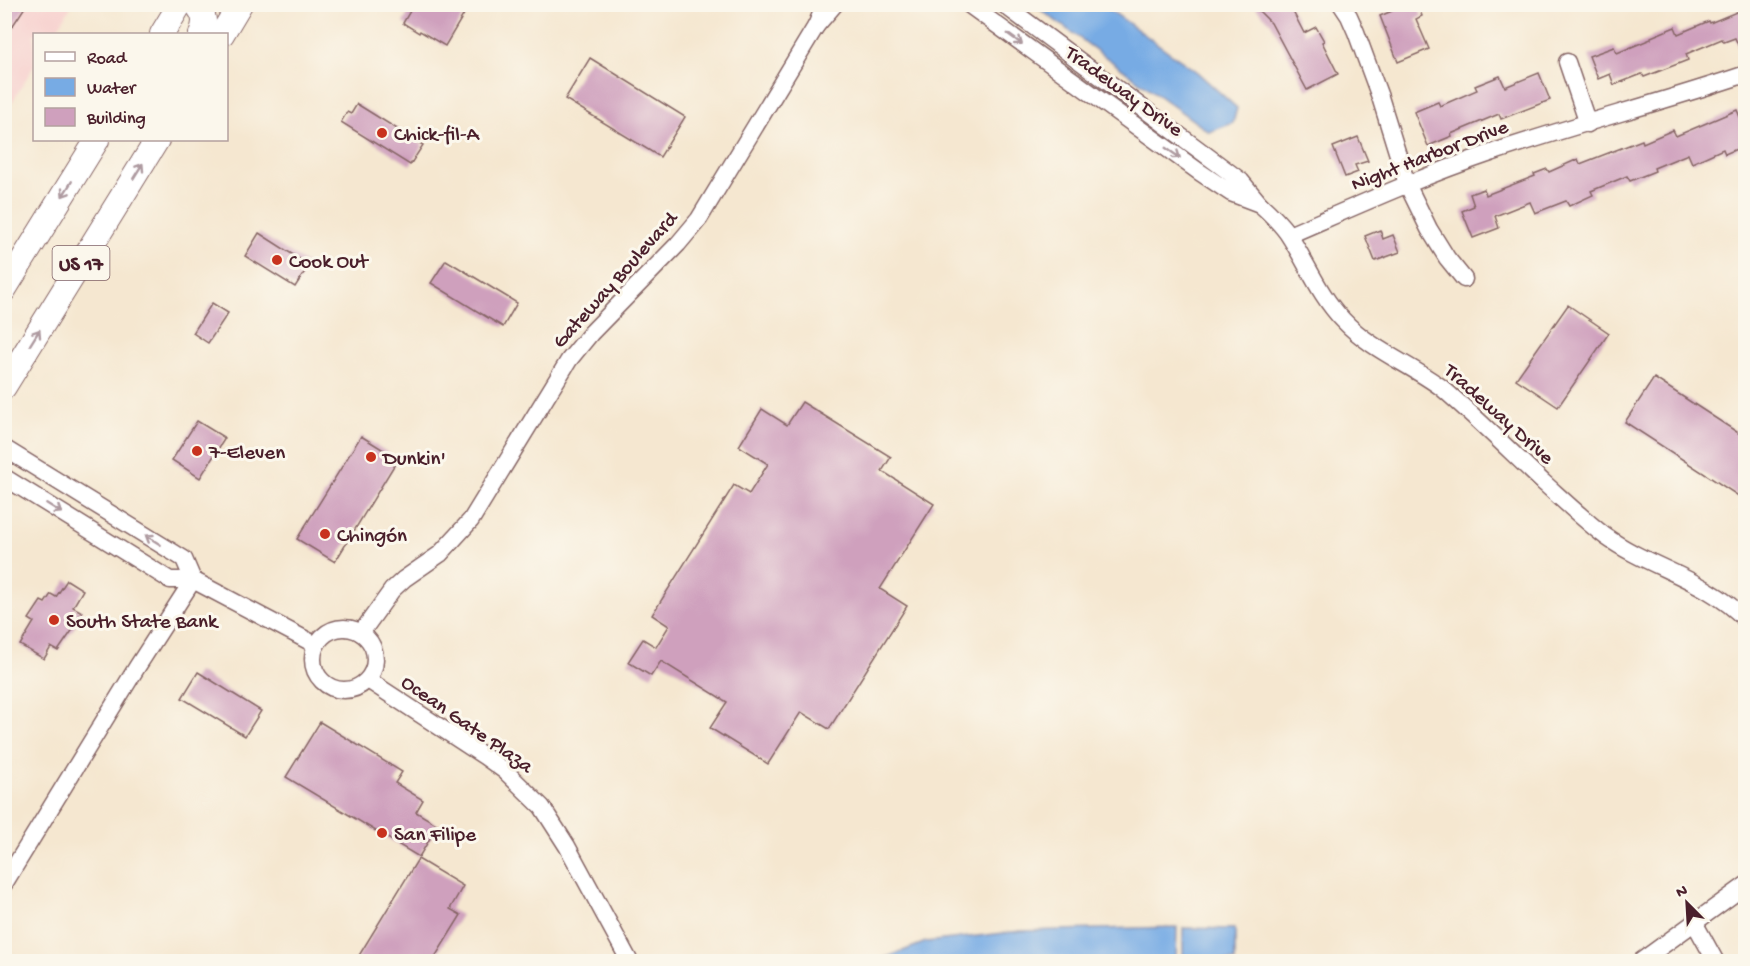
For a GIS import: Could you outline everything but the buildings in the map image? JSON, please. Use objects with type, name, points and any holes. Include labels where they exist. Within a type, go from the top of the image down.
[{"type":"highway","points":[[163,33],[180,4]]},
{"type":"highway","points":[[196,4],[204,16],[205,22],[201,33]]},
{"type":"highway","points":[[223,33],[240,4]]},
{"type":"highway","name":"US 17","points":[[6,289],[96,141]]},
{"type":"highway","name":"US 17","points":[[4,387],[156,141]]},
{"type":"street","points":[[816,26],[825,4]]},
{"type":"street","points":[[816,26],[835,4]]},
{"type":"street","name":"Tradeway Drive","points":[[968,4],[1198,171],[1232,193],[1260,204]]},
{"type":"street","name":"Tradeway Drive","points":[[1003,4],[1241,181],[1288,235],[1318,288],[1357,334],[1386,355],[1442,388],[1605,536],[1647,561],[1710,591],[1746,620]]},
{"type":"street","points":[[1341,4],[1356,32],[1380,97],[1407,184],[1429,229],[1447,258],[1464,279]]},
{"type":"street","name":"Gateway Boulevard","points":[[361,633],[392,590],[440,554],[461,533],[569,360],[591,333],[678,244],[699,219],[816,26]]},
{"type":"street","points":[[1567,62],[1588,123]]},
{"type":"street","name":"Night Harbor Drive","points":[[1288,235],[1407,184],[1488,153],[1746,74]]},
{"type":"street","points":[[4,448],[184,559],[193,580]]},
{"type":"street","points":[[4,477],[170,580],[193,580],[316,645]]},
{"type":"street","points":[[4,884],[193,580]]},
{"type":"street","points":[[341,628],[351,628],[361,633],[373,646],[375,664],[373,673],[368,680],[354,689],[337,690],[327,687],[316,673],[313,664],[316,645],[322,636],[341,628]]},
{"type":"street","name":"Ocean Gate Plaza","points":[[368,680],[505,771],[542,807],[567,846],[630,962]]},
{"type":"street","points":[[1640,962],[1746,885]]},
{"type":"street","points":[[1694,922],[1716,962]]},
{"type":"shaded area","points":[[5,5],[72,5],[55,33],[33,33],[33,68],[5,114]]},
{"type":"water","points":[[1034,5],[1103,5],[1197,72],[1237,108],[1233,123],[1209,132]]},
{"type":"water","points":[[1177,927],[1176,961],[877,961],[926,942],[1021,931]]},
{"type":"water","points":[[1183,928],[1235,929],[1235,961],[1183,961]]},
{"type":"place","name":"Chick-fil-A","points":[[382,133]]},
{"type":"place","name":"Cook Out","points":[[277,260]]},
{"type":"place","name":"7-Eleven","points":[[197,451]]},
{"type":"place","name":"Dunkin'","points":[[371,457]]},
{"type":"place","name":"Chingón","points":[[325,534]]},
{"type":"place","name":"South State Bank","points":[[54,620]]},
{"type":"place","name":"San Filipe","points":[[382,833]]}]
